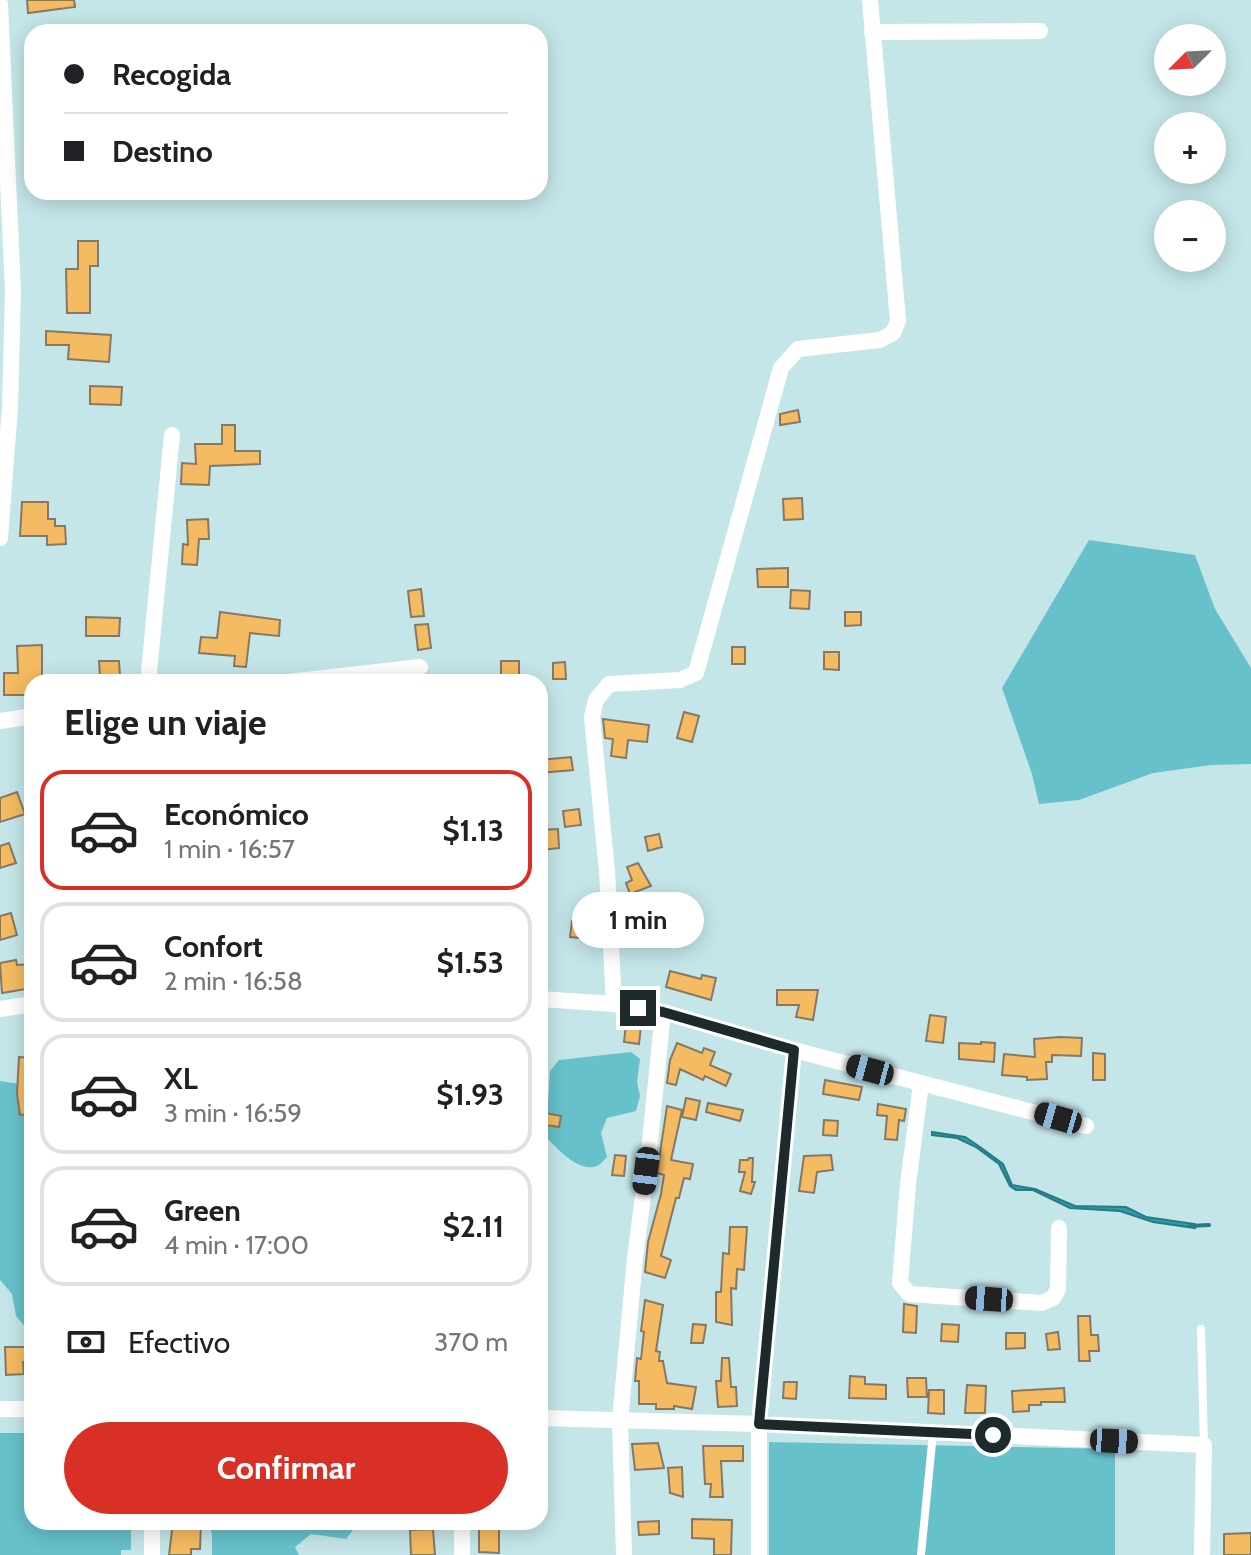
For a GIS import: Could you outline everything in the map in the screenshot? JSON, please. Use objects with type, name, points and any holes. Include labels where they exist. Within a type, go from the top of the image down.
[{"type":"street","points":[[614,1004],[607,871],[592,717],[596,700],[609,684],[680,680],[696,673],[781,368],[798,349],[880,340],[893,333],[898,321],[870,0]]},
{"type":"street","points":[[0,4],[13,292],[10,407],[0,538]]},
{"type":"street","points":[[872,32],[1040,31]]},
{"type":"street","points":[[149,674],[172,435]]},
{"type":"street","points":[[359,674],[420,667]]},
{"type":"street","points":[[0,721],[24,717]]},
{"type":"street","points":[[548,1000],[614,1004],[663,1012],[794,1050],[1086,1126]]},
{"type":"street","points":[[0,1009],[24,1005]]},
{"type":"street","points":[[624,1555],[620,1421],[663,1012]]},
{"type":"street","points":[[759,1555],[759,1424],[794,1050]]},
{"type":"street","points":[[921,1084],[908,1184],[900,1283],[903,1289],[909,1294],[1042,1303],[1053,1298],[1058,1289],[1059,1228]]},
{"type":"street","points":[[0,1409],[24,1409]]},
{"type":"street","points":[[548,1418],[759,1424],[1204,1445],[1202,1555]]},
{"type":"street","points":[[152,1530],[152,1555]]},
{"type":"street","points":[[462,1530],[462,1555]]},
{"type":"lane","points":[[1201,1329],[1204,1445]]},
{"type":"lane","points":[[921,1555],[933,1433]]},
{"type":"shaded area","points":[[1089,540],[1195,555],[1215,609],[1251,668],[1251,764],[1211,765],[1153,773],[1079,800],[1039,804],[1032,774],[1002,688]]},
{"type":"shaded area","points":[[631,1052],[640,1059],[637,1082],[640,1096],[636,1111],[607,1118],[601,1133],[607,1157],[597,1166],[575,1163],[548,1139],[550,1071],[559,1060]]},
{"type":"shaded area","points":[[0,1081],[24,1087],[24,1326],[16,1316],[12,1294],[0,1280]]},
{"type":"shaded area","points":[[932,1132],[965,1137],[1003,1164],[1012,1185],[1035,1189],[1075,1206],[1126,1207],[1146,1217],[1195,1224],[1195,1228],[1153,1222],[1120,1211],[1070,1208],[1033,1190],[1016,1190],[1010,1186],[999,1164],[976,1147],[957,1138],[932,1135]]},
{"type":"shaded area","points":[[0,1433],[24,1433],[24,1530],[131,1530],[131,1550],[121,1550],[121,1555],[0,1555]]},
{"type":"shaded area","points":[[769,1442],[1115,1449],[1115,1555],[769,1555]]},
{"type":"shaded area","points":[[211,1530],[353,1530],[346,1539],[311,1534],[295,1547],[299,1555],[212,1555]]},
{"type":"building","points":[[27,0],[74,0],[75,7],[28,13]]},
{"type":"building","points":[[78,241],[98,241],[98,266],[90,266],[90,313],[67,313],[66,269],[78,269]]},
{"type":"building","points":[[46,331],[111,335],[109,362],[68,359],[69,345],[46,345]]},
{"type":"building","points":[[90,386],[122,387],[121,405],[90,404]]},
{"type":"building","points":[[798,410],[800,422],[780,425],[780,414]]},
{"type":"building","points":[[222,425],[235,425],[235,451],[260,451],[260,464],[210,466],[209,485],[181,484],[182,463],[196,464],[195,444],[222,444]]},
{"type":"building","points":[[802,498],[803,519],[784,520],[783,499]]},
{"type":"building","points":[[22,502],[48,502],[48,519],[55,519],[55,526],[65,526],[66,544],[47,545],[47,536],[20,536]]},
{"type":"building","points":[[208,519],[209,539],[199,539],[197,565],[182,564],[183,544],[188,545],[187,520]]},
{"type":"building","points":[[788,568],[788,587],[758,587],[757,569]]},
{"type":"building","points":[[421,589],[424,616],[411,617],[408,591]]},
{"type":"building","points":[[791,590],[810,591],[809,609],[790,608]]},
{"type":"building","points":[[220,612],[280,620],[279,636],[250,633],[246,667],[234,666],[235,656],[199,653],[201,637],[217,638]]},
{"type":"building","points":[[845,612],[861,612],[861,625],[845,626]]},
{"type":"building","points":[[86,617],[120,618],[119,636],[86,636]]},
{"type":"building","points":[[428,624],[431,648],[418,650],[415,625]]},
{"type":"building","points":[[42,645],[42,674],[24,674],[24,695],[4,695],[4,673],[18,673],[17,646]]},
{"type":"building","points":[[732,647],[745,647],[745,664],[732,664]]},
{"type":"building","points":[[824,652],[839,652],[839,670],[824,669]]},
{"type":"building","points":[[99,661],[119,661],[120,674],[100,674]]},
{"type":"building","points":[[501,661],[519,661],[519,674],[501,674]]},
{"type":"building","points":[[565,662],[566,679],[553,679],[553,663]]},
{"type":"building","points":[[684,712],[699,716],[692,742],[677,738]]},
{"type":"building","points":[[603,719],[649,725],[647,742],[628,740],[626,758],[611,756],[613,739],[605,738]]},
{"type":"building","points":[[571,757],[573,770],[548,772],[548,759]]},
{"type":"building","points":[[17,792],[24,814],[0,822],[0,798]]},
{"type":"building","points":[[579,809],[581,825],[565,827],[563,811]]},
{"type":"building","points":[[558,829],[559,848],[548,849],[548,830]]},
{"type":"building","points":[[659,834],[662,847],[648,851],[645,837]]},
{"type":"building","points":[[9,843],[16,863],[0,868],[0,846]]},
{"type":"building","points":[[638,863],[651,886],[630,894],[626,883],[632,880],[627,867]]},
{"type":"building","points":[[11,913],[17,935],[0,940],[0,916]]},
{"type":"building","points":[[572,921],[591,923],[590,939],[570,937]]},
{"type":"building","points":[[16,960],[17,965],[24,965],[24,989],[2,993],[0,963]]},
{"type":"building","points":[[670,971],[701,979],[702,975],[716,978],[711,1000],[666,987]]},
{"type":"building","points":[[777,990],[818,990],[813,1020],[796,1017],[799,1005],[777,1005]]},
{"type":"building","points":[[930,1015],[946,1017],[943,1043],[926,1041]]},
{"type":"building","points":[[626,1024],[641,1025],[639,1044],[624,1042]]},
{"type":"building","points":[[1082,1038],[1081,1056],[1052,1055],[1052,1062],[1046,1062],[1047,1079],[1027,1080],[1027,1077],[1002,1075],[1004,1054],[1035,1057],[1034,1039]]},
{"type":"building","points":[[677,1043],[702,1053],[704,1048],[715,1052],[710,1065],[731,1074],[726,1086],[680,1069],[676,1085],[667,1083],[670,1060]]},
{"type":"building","points":[[959,1043],[995,1043],[994,1062],[959,1059]]},
{"type":"building","points":[[1093,1053],[1105,1054],[1105,1080],[1093,1080]]},
{"type":"building","points":[[19,1057],[24,1057],[24,1115],[20,1115],[17,1094]]},
{"type":"building","points":[[825,1080],[862,1087],[859,1100],[823,1094]]},
{"type":"building","points":[[686,1098],[700,1101],[696,1120],[682,1117]]},
{"type":"building","points":[[708,1103],[743,1110],[740,1121],[706,1112]]},
{"type":"building","points":[[878,1104],[906,1109],[904,1121],[899,1120],[897,1140],[885,1139],[887,1116],[877,1115]]},
{"type":"building","points":[[667,1106],[682,1110],[671,1160],[693,1164],[690,1179],[684,1178],[679,1198],[676,1198],[661,1256],[671,1260],[665,1278],[645,1272],[648,1242],[664,1175],[657,1173]]},
{"type":"building","points":[[548,1114],[561,1116],[559,1127],[548,1125]]},
{"type":"building","points":[[824,1120],[838,1121],[837,1136],[823,1135]]},
{"type":"building","points":[[615,1155],[626,1156],[624,1176],[612,1175]]},
{"type":"building","points":[[831,1155],[833,1170],[817,1172],[814,1193],[799,1191],[804,1156]]},
{"type":"building","points":[[753,1158],[752,1182],[755,1182],[751,1194],[740,1191],[745,1172],[739,1172],[740,1160]]},
{"type":"building","points":[[730,1227],[747,1227],[744,1270],[737,1269],[736,1289],[731,1288],[732,1325],[716,1322],[716,1292],[721,1292],[723,1253],[729,1254]]},
{"type":"building","points":[[645,1300],[663,1305],[656,1351],[660,1352],[659,1361],[663,1361],[667,1383],[696,1387],[692,1409],[674,1406],[674,1409],[656,1409],[656,1404],[639,1404],[639,1381],[635,1381],[637,1358],[641,1359]]},
{"type":"building","points":[[904,1304],[917,1306],[916,1333],[903,1332]]},
{"type":"building","points":[[1078,1316],[1090,1316],[1091,1335],[1098,1335],[1099,1351],[1089,1351],[1090,1361],[1079,1361]]},
{"type":"building","points":[[693,1324],[706,1325],[703,1343],[691,1343]]},
{"type":"building","points":[[942,1324],[959,1325],[958,1342],[941,1341]]},
{"type":"building","points":[[1058,1332],[1060,1349],[1048,1350],[1046,1334]]},
{"type":"building","points":[[1006,1333],[1025,1333],[1025,1348],[1006,1349]]},
{"type":"building","points":[[5,1347],[24,1347],[24,1374],[6,1375]]},
{"type":"building","points":[[722,1358],[729,1358],[731,1387],[736,1387],[737,1406],[718,1407],[716,1381],[721,1381]]},
{"type":"building","points":[[850,1376],[865,1377],[865,1384],[886,1385],[886,1399],[849,1398]]},
{"type":"building","points":[[907,1378],[926,1378],[927,1397],[908,1397]]},
{"type":"building","points":[[784,1382],[797,1382],[796,1399],[783,1398]]},
{"type":"building","points":[[967,1385],[986,1386],[985,1413],[965,1413]]},
{"type":"building","points":[[1064,1388],[1065,1402],[1041,1402],[1041,1405],[1029,1405],[1029,1411],[1013,1412],[1012,1391]]},
{"type":"building","points":[[929,1390],[944,1390],[944,1414],[928,1413]]},
{"type":"building","points":[[658,1443],[664,1468],[635,1470],[632,1444]]},
{"type":"building","points":[[703,1446],[743,1446],[743,1461],[721,1461],[723,1497],[710,1497],[711,1484],[705,1484]]},
{"type":"building","points":[[682,1467],[683,1497],[670,1493],[668,1468]]},
{"type":"building","points":[[692,1519],[732,1520],[731,1555],[714,1555],[714,1539],[692,1538]]},
{"type":"building","points":[[659,1521],[659,1534],[639,1535],[638,1522]]},
{"type":"building","points":[[172,1530],[201,1530],[200,1549],[191,1549],[191,1555],[169,1555]]},
{"type":"building","points":[[410,1530],[433,1530],[435,1555],[411,1555]]},
{"type":"building","points":[[479,1530],[499,1530],[499,1553],[479,1552]]},
{"type":"building","points":[[1251,1533],[1251,1555],[1224,1555],[1224,1534]]},
{"type":"waterway","points":[[1190,1226],[1209,1225]]},
{"type":"route","points":[[638,1008],[663,1012],[794,1050],[759,1424],[993,1435]]}]
